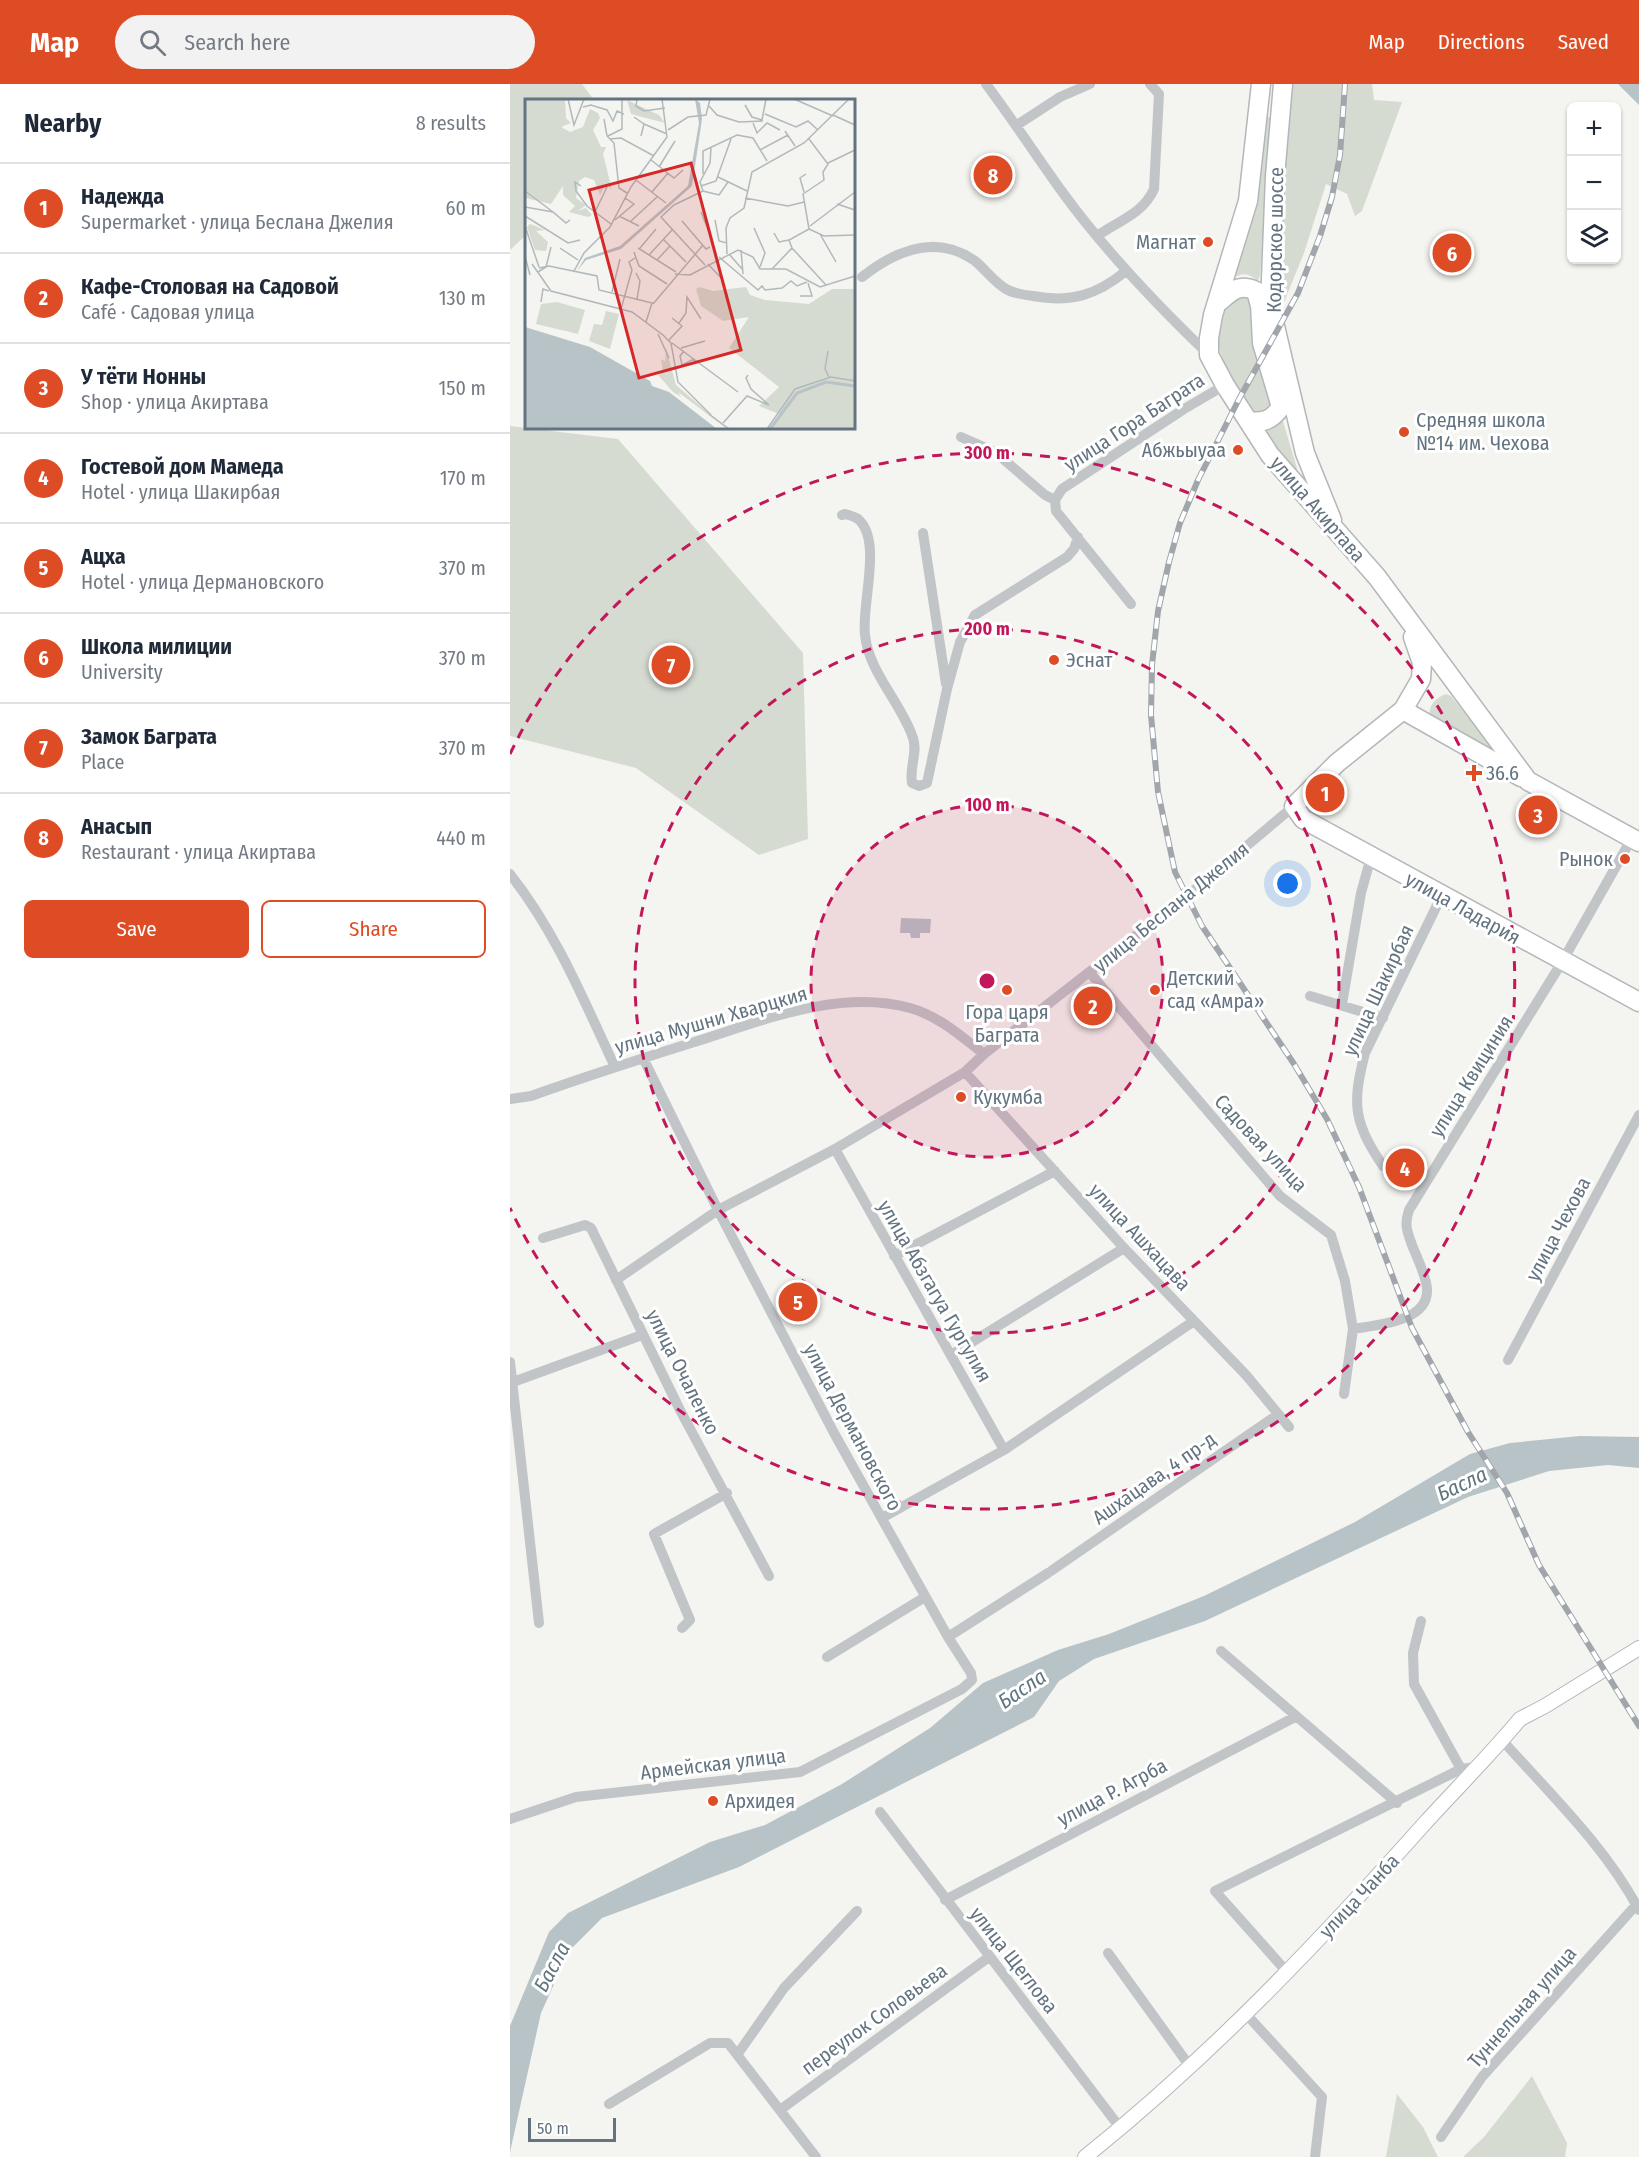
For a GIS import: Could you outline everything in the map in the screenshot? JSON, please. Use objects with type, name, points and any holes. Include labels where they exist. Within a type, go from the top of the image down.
[{"type":"highway","name":"Кодорское шоссе","points":[[1209,355],[1209,338],[1248,201],[1261,84]]},
{"type":"highway","name":"Кодорское шоссе","points":[[1283,84],[1273,241],[1271,315],[1310,465],[1336,530]]},
{"type":"highway","points":[[1273,241],[1266,265],[1260,306],[1262,343],[1293,438],[1310,465]]},
{"type":"highway","points":[[1219,302],[1236,288],[1247,286],[1256,291],[1260,306]]},
{"type":"highway","name":"улица Акиртава","points":[[1209,355],[1248,421],[1287,477],[1377,577],[1528,781],[1635,840]]},
{"type":"highway","points":[[1248,421],[1265,422],[1274,418],[1281,407]]},
{"type":"highway","name":"улица Беслана Джелия","points":[[1294,806],[1337,763],[1403,710],[1421,679],[1422,663],[1406,619]]},
{"type":"highway","points":[[1403,710],[1528,781]]},
{"type":"highway","name":"улица Ладария","points":[[1294,806],[1303,819],[1441,897],[1639,1002]]},
{"type":"street","name":"улица Акиртава","points":[[986,84],[1096,236],[1126,271],[1209,355]]},
{"type":"street","points":[[1017,125],[1060,96],[1090,84]]},
{"type":"street","points":[[1096,236],[1133,215],[1148,203],[1154,189],[1160,94],[1150,84]]},
{"type":"street","points":[[862,277],[882,261],[924,245],[944,248],[970,258],[1005,289],[1043,298],[1082,297],[1108,285],[1126,271]]},
{"type":"street","name":"улица Гора Баграта","points":[[1055,500],[1062,489],[1184,409],[1225,385]]},
{"type":"street","points":[[961,436],[995,452],[1044,495],[1055,500],[1056,511],[1131,604]]},
{"type":"street","points":[[842,516],[845,514],[858,519],[867,533],[871,552],[865,605],[865,635],[872,661],[907,723],[914,741],[910,773],[912,783],[919,786],[927,783],[947,689],[960,642],[975,615],[1067,556],[1074,549],[1078,537]]},
{"type":"street","points":[[923,533],[947,689]]},
{"type":"street","name":"улица Беслана Джелия","points":[[616,1280],[718,1210],[835,1149],[964,1072],[1192,892],[1294,806]]},
{"type":"street","name":"улица Квициния","points":[[1353,1329],[1389,1323],[1418,1311],[1426,1301],[1427,1287],[1404,1225],[1409,1210],[1635,840]]},
{"type":"street","points":[[1342,1004],[1361,893],[1371,857]]},
{"type":"street","points":[[510,874],[531,901],[564,960],[615,1067]]},
{"type":"street","name":"улица Шакирбая","points":[[1383,1166],[1360,1124],[1356,1107],[1365,1053],[1441,897]]},
{"type":"street","name":"Садовая улица","points":[[1090,973],[1280,1196],[1331,1235],[1345,1281],[1353,1329],[1344,1394]]},
{"type":"street","points":[[1310,996],[1383,1018]]},
{"type":"street","name":"улица Мушни Хварцкия","points":[[510,1099],[531,1096],[781,1015],[827,1005],[866,1002],[910,1008],[947,1024],[984,1054]]},
{"type":"street","name":"улица Дермановского","points":[[643,1058],[718,1210],[834,1433],[925,1597],[971,1673],[972,1680]]},
{"type":"street","name":"улица Ашхацава","points":[[964,1072],[1124,1248],[1246,1375],[1288,1427]]},
{"type":"street","name":"улица Чехова","points":[[1508,1360],[1639,1115]]},
{"type":"street","name":"улица Абзгагуа Гургулия","points":[[835,1149],[1004,1450]]},
{"type":"street","points":[[894,1256],[1056,1171]]},
{"type":"street","name":"улица Очаленко","points":[[543,1238],[585,1225],[591,1228],[642,1335],[769,1576]]},
{"type":"street","points":[[951,1355],[1124,1248]]},
{"type":"street","points":[[882,1518],[1004,1450],[1194,1322]]},
{"type":"street","points":[[513,1382],[642,1335]]},
{"type":"street","points":[[510,1362],[539,1623]]},
{"type":"street","name":"Ашхацава, 4 пр-д","points":[[948,1637],[1049,1572],[1277,1415]]},
{"type":"street","points":[[682,1628],[690,1620],[654,1534],[727,1493]]},
{"type":"street","points":[[827,1657],[925,1597]]},
{"type":"street","points":[[1287,1972],[1215,1891],[1397,1803],[1462,1775],[1414,1684],[1413,1653],[1421,1621]]},
{"type":"street","name":"улица Чанба","points":[[1085,2157],[1191,2068],[1246,2015],[1462,1775],[1476,1767],[1520,1719],[1639,1648]]},
{"type":"street","points":[[1221,1651],[1397,1803]]},
{"type":"street","name":"Армейская улица","points":[[510,1819],[576,1797],[800,1772],[962,1689],[972,1680]]},
{"type":"street","name":"улица Р. Агрба","points":[[945,1900],[1295,1717]]},
{"type":"street","points":[[1502,1740],[1605,1856],[1627,1886],[1638,1908]]},
{"type":"street","name":"улица Щеглова","points":[[880,1812],[1121,2129]]},
{"type":"street","name":"Туннельная улица","points":[[1441,2137],[1482,2078],[1638,1908]]},
{"type":"street","points":[[737,2055],[784,1988],[857,1911]]},
{"type":"street","points":[[1108,1953],[1191,2068]]},
{"type":"street","name":"переулок Соловьева","points":[[780,2110],[989,1957]]},
{"type":"street","points":[[1246,2015],[1322,2097],[1315,2157]]},
{"type":"street","points":[[609,2104],[710,2043],[728,2043],[816,2157]]},
{"type":"shaded area","points":[[510,84],[582,84],[593,99],[525,99],[525,236],[510,250]]},
{"type":"shaded area","points":[[1290,84],[1372,84],[1374,100],[1402,102],[1362,211],[1355,216],[1347,194],[1326,184],[1304,253],[1280,312],[1277,292]]},
{"type":"shaded area","points":[[1262,117],[1274,117],[1260,275],[1258,281],[1245,274],[1232,279]]},
{"type":"shaded area","points":[[1245,293],[1253,302],[1273,402],[1269,413],[1250,415],[1229,375],[1218,343],[1217,328],[1220,314],[1228,302]]},
{"type":"shaded area","points":[[1282,418],[1302,485],[1260,433],[1273,428]]},
{"type":"shaded area","points":[[510,426],[618,439],[803,653],[808,839],[759,855],[636,768],[510,736]]},
{"type":"shaded area","points":[[1446,694],[1451,696],[1503,761],[1430,717],[1433,703]]},
{"type":"shaded area","points":[[1532,2076],[1567,2143],[1565,2157],[1463,2157],[1484,2137]]},
{"type":"shaded area","points":[[1397,2094],[1423,2127],[1438,2157],[1386,2157]]},
{"type":"water","points":[[1618,84],[1639,84],[1639,105]]},
{"type":"water","points":[[901,918],[931,919],[930,933],[920,933],[920,938],[911,938],[910,933],[900,933]]},
{"type":"water","name":"Басла","points":[[1580,1436],[1639,1437],[1639,1468],[1608,1465],[1549,1471],[1468,1497],[1205,1621],[1094,1659],[1059,1681],[1034,1717],[739,1867],[602,1918],[569,1951],[541,2013],[510,2152],[510,2026],[549,1932],[568,1913],[710,1842],[765,1825],[842,1784],[930,1728],[983,1683],[1058,1650],[1109,1634],[1204,1596],[1355,1522],[1470,1454],[1510,1443]]},
{"type":"railway","points":[[1345,84],[1340,155],[1332,197],[1320,236],[1298,293],[1239,399],[1198,480],[1180,523],[1169,562],[1158,611],[1152,665],[1151,715],[1158,792],[1175,872],[1202,926],[1294,1064],[1327,1119],[1359,1187],[1412,1328],[1468,1432],[1507,1493],[1539,1565],[1639,1726]]},
{"type":"place","name":"Анасып","points":[[993,175]]},
{"type":"place","name":"Магнат","points":[[1208,242]]},
{"type":"place","name":"Школа милиции","points":[[1452,253]]},
{"type":"place","name":"Средняя школа №14 им. Чехова","points":[[1404,432]]},
{"type":"place","name":"Абжьыуаа","points":[[1238,450]]},
{"type":"place","name":"Эснат","points":[[1054,660]]},
{"type":"place","name":"Замок Баграта","points":[[671,665]]},
{"type":"place","name":"36.6","points":[[1474,773]]},
{"type":"place","name":"Надежда","points":[[1325,793]]},
{"type":"place","name":"У тёти Нонны","points":[[1538,815]]},
{"type":"place","name":"Рынок","points":[[1625,859]]},
{"type":"place","name":"Гора царя Баграта","points":[[1007,990]]},
{"type":"place","name":"Детский сад «Амра»","points":[[1155,990]]},
{"type":"place","name":"Кафе-Столовая на Садовой","points":[[1093,1006]]},
{"type":"place","name":"Кукумба","points":[[961,1097]]},
{"type":"place","name":"Гостевой дом Мамеда","points":[[1405,1168]]},
{"type":"place","name":"Ацха","points":[[798,1302]]},
{"type":"place","name":"Архидея","points":[[713,1801]]}]
